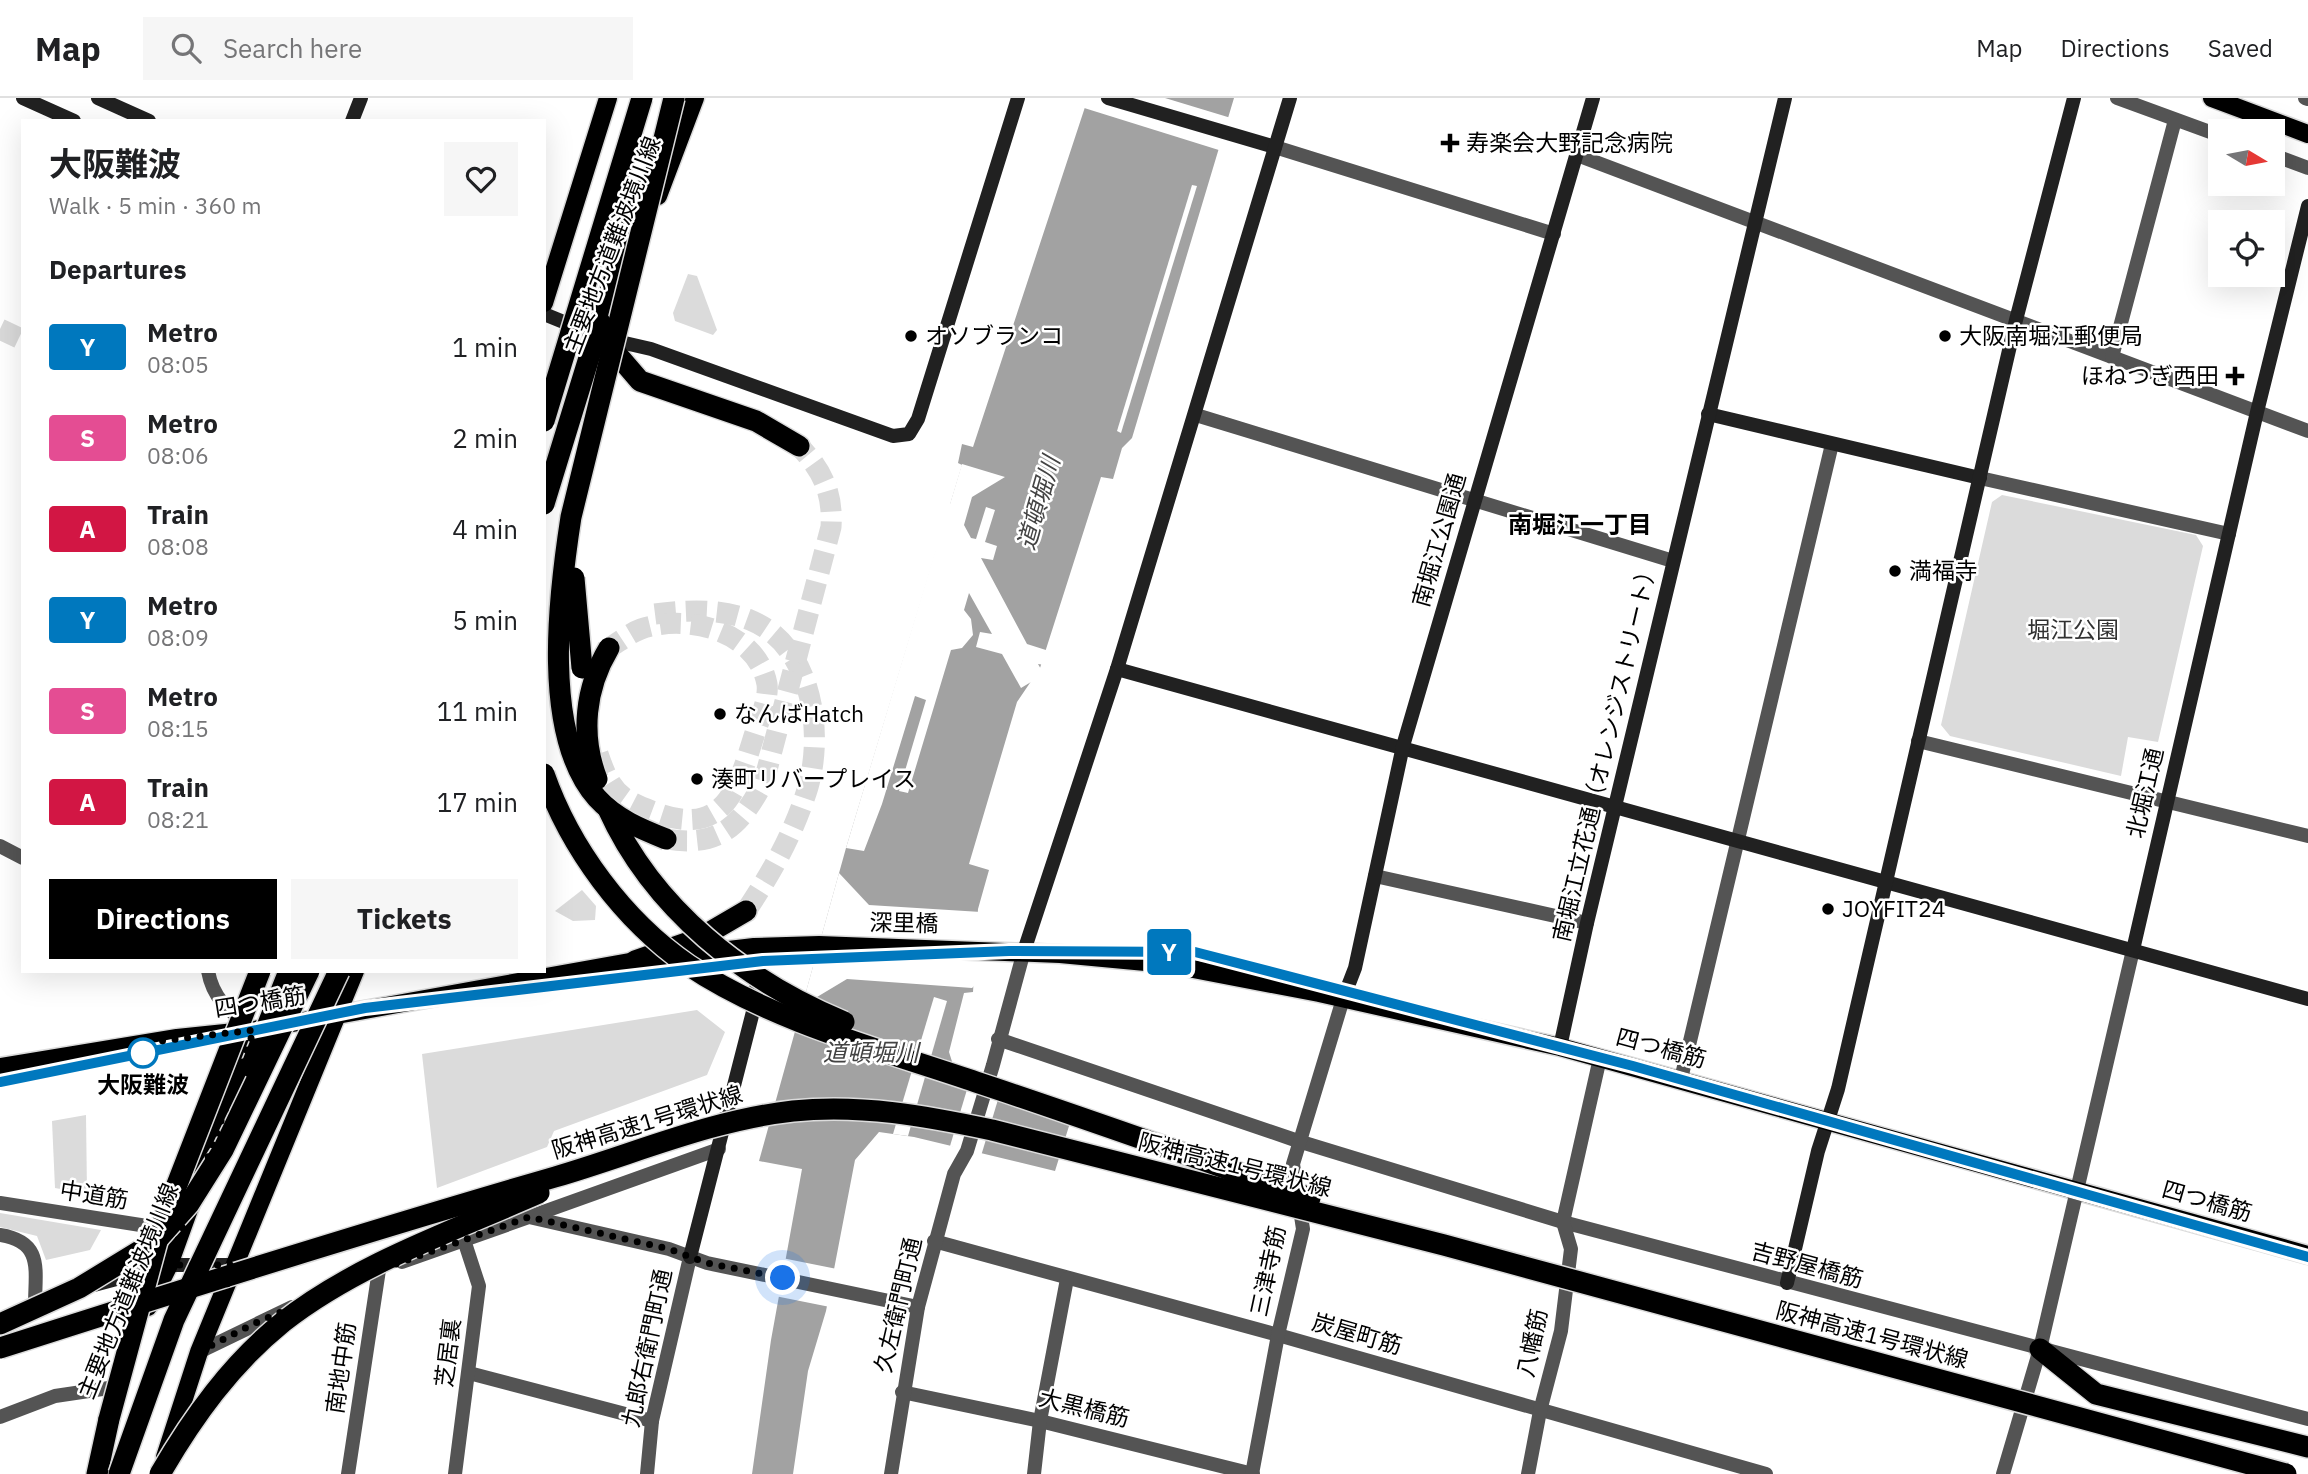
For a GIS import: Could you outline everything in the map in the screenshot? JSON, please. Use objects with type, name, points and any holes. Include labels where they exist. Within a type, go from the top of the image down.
[{"type":"highway","points":[[546,414],[642,98]]},
{"type":"highway","points":[[546,498],[602,330],[673,98]]},
{"type":"highway","points":[[666,839],[618,817],[597,798],[582,775],[563,714],[559,643],[564,567],[585,450],[673,98]]},
{"type":"highway","points":[[602,330],[640,381],[756,421],[799,446]]},
{"type":"highway","points":[[582,668],[576,616],[574,554],[585,450]]},
{"type":"highway","points":[[609,648],[595,671],[588,700],[586,733],[590,755],[609,813],[652,881],[713,944],[769,987],[882,1037],[944,1071]]},
{"type":"highway","name":"阪神高速1号環状線","points":[[546,779],[568,829],[622,905],[652,936],[724,988],[767,1007],[944,1071],[1444,1245]]},
{"type":"highway","points":[[635,961],[698,939],[746,911]]},
{"type":"highway","points":[[97,1474],[162,1223],[259,973]]},
{"type":"highway","points":[[206,1179],[288,973]]},
{"type":"highway","points":[[0,1321],[79,1288],[156,1241],[206,1179],[246,1106],[308,973]]},
{"type":"highway","points":[[119,1474],[174,1320],[338,973]]},
{"type":"highway","name":"阪神高速1号環状線","points":[[0,1348],[393,1224],[614,1160],[719,1124],[795,1111],[874,1110],[926,1116],[992,1129],[1444,1245],[2287,1474]]},
{"type":"highway","points":[[160,1474],[202,1407],[230,1372],[284,1322],[312,1302],[382,1264],[614,1160]]},
{"type":"highway","points":[[2040,1349],[2096,1394],[2308,1447]]},
{"type":"main road","name":"主要地方道難波境川線","points":[[546,297],[608,98]]},
{"type":"main road","name":"主要地方道難波境川線","points":[[546,484],[602,330],[695,98]]},
{"type":"main road","points":[[2212,98],[2308,134]]},
{"type":"main road","name":"四つ橋筋","points":[[0,1067],[177,1038],[254,1030],[635,961],[754,947],[818,945]]},
{"type":"main road","name":"深里橋","points":[[818,945],[989,949]]},
{"type":"main road","name":"四つ橋筋","points":[[989,949],[1167,964],[1343,999],[1560,1047],[2308,1255]]},
{"type":"main road","name":"主要地方道難波境川線","points":[[89,1474],[109,1388],[169,1265],[277,973]]},
{"type":"main road","points":[[160,1474],[199,1352],[354,973]]},
{"type":"street","points":[[23,98],[70,119]]},
{"type":"street","points":[[98,98],[145,119]]},
{"type":"street","points":[[353,119],[361,98]]},
{"type":"street","points":[[546,315],[602,330],[893,436],[909,434],[919,419],[1018,98]]},
{"type":"street","points":[[1108,98],[1554,234]]},
{"type":"street","points":[[1024,951],[1117,669],[1290,98]]},
{"type":"street","name":"南堀江公園通","points":[[1343,999],[1355,968],[1403,746],[1593,98]]},
{"type":"street","name":"南堀江立花通（オレンジストリート）","points":[[1560,1047],[1587,923],[1785,98]]},
{"type":"street","points":[[1787,1283],[1885,881],[2016,320],[2074,98]]},
{"type":"street","points":[[2117,98],[2208,131]]},
{"type":"street","points":[[2112,357],[2175,120]]},
{"type":"street","points":[[1577,155],[1754,225],[2016,320],[2308,431]]},
{"type":"street","points":[[2286,160],[2308,168]]},
{"type":"street","name":"北堀江通","points":[[2003,1474],[2040,1349],[2166,800],[2308,206]]},
{"type":"street","points":[[1708,414],[2230,534]]},
{"type":"street","points":[[1195,415],[1673,561]]},
{"type":"street","points":[[1681,1079],[1832,444]]},
{"type":"street","points":[[1117,669],[1739,839],[2308,999]]},
{"type":"street","points":[[1918,741],[2308,835]]},
{"type":"street","points":[[0,846],[21,857]]},
{"type":"street","points":[[1375,876],[1587,923]]},
{"type":"street","name":"九郎右衛門町通","points":[[647,1474],[652,1421],[690,1257],[757,996],[754,947]]},
{"type":"street","name":"久左衛門町通","points":[[891,1474],[902,1392],[934,1241],[954,1174],[967,1151],[1024,951]]},
{"type":"street","points":[[208,973],[211,987],[221,1005],[254,1030]]},
{"type":"street","name":"三津寺筋","points":[[1253,1474],[1278,1335],[1303,1229],[1293,1164],[1343,999]]},
{"type":"street","name":"吉野屋橋筋","points":[[998,1039],[1298,1141],[1563,1222],[2308,1419]]},
{"type":"street","points":[[1563,1222],[1600,1058]]},
{"type":"street","points":[[199,1352],[253,1324],[379,1270],[719,1149]]},
{"type":"street","name":"中道筋","points":[[0,1203],[181,1231]]},
{"type":"street","points":[[529,1217],[669,1249],[737,1269],[918,1307]]},
{"type":"street","name":"八幡筋","points":[[1528,1474],[1562,1318],[1571,1249],[1563,1222]]},
{"type":"street","points":[[0,1235],[26,1243],[34,1254],[35,1306]]},
{"type":"street","name":"芝居裏","points":[[455,1474],[479,1286],[464,1240]]},
{"type":"street","name":"炭屋町筋","points":[[934,1241],[1278,1335],[1766,1474]]},
{"type":"street","points":[[0,1321],[91,1286],[169,1265],[235,1265]]},
{"type":"street","name":"南地中筋","points":[[348,1474],[379,1270]]},
{"type":"street","points":[[1034,1474],[1040,1421],[1067,1279]]},
{"type":"street","points":[[469,1373],[652,1421]]},
{"type":"street","points":[[0,1416],[55,1396],[109,1388]]},
{"type":"street","name":"大黒橋筋","points":[[902,1392],[1040,1421],[1253,1474]]},
{"type":"green space","points":[[688,274],[697,276],[717,330],[713,335],[675,321],[673,313]]},
{"type":"green space","name":"堀江公園","points":[[2002,495],[2196,535],[2203,546],[2158,742],[2128,737],[2121,776],[1950,736],[1941,725],[1992,502]]},
{"type":"green space","points":[[582,890],[596,906],[595,920],[573,921],[555,911]]},
{"type":"green space","points":[[697,1010],[725,1032],[707,1075],[554,1131],[547,1147],[437,1188],[422,1054]]},
{"type":"green space","points":[[86,1115],[87,1194],[55,1188],[52,1121]]},
{"type":"green space","points":[[0,1213],[101,1230],[90,1250],[46,1260],[37,1236],[0,1227]]},
{"type":"water","name":"道頓堀川","points":[[1088,98],[1234,98],[1132,438],[1122,448],[1113,479],[1101,477],[1040,668],[1017,702],[969,864],[989,870],[978,909],[973,992],[964,993],[949,1052],[955,1071],[1074,1110],[1055,1171],[914,1137],[879,1132],[855,1160],[826,1311],[808,1371],[793,1474],[752,1474],[771,1340],[802,1169],[759,1161],[846,848],[962,465],[958,463],[962,444],[973,447]]},
{"type":"pier","points":[[1084,98],[1165,98],[1231,118],[1222,151],[1081,107]]},
{"type":"pier","points":[[1192,185],[1197,186],[1121,433],[1117,431]]},
{"type":"pier","points":[[962,464],[1005,477],[972,497],[964,525],[971,538],[976,539],[986,507],[995,510],[985,542],[997,546],[993,560],[981,558],[1027,644],[1049,651],[1045,665],[1038,664],[1042,671],[1036,679],[1021,688],[1002,654],[976,647],[980,632],[992,634],[969,593],[964,610],[971,619],[973,635],[962,648],[951,650],[908,793],[899,791],[926,700],[915,696],[882,804],[864,851],[846,848],[937,545],[934,544],[945,507],[950,504]]},
{"type":"pier","points":[[839,873],[869,905],[981,912],[977,983],[972,988],[847,979],[802,1006]]},
{"type":"pier","points":[[934,997],[947,1001],[908,1136],[893,1134]]},
{"type":"pier","points":[[972,1073],[1003,1083],[981,1156],[950,1146]]},
{"type":"pier","points":[[782,1258],[837,1269],[830,1307],[775,1296]]},
{"type":"tunnel","points":[[0,329],[21,339]]},
{"type":"tunnel","points":[[666,839],[701,840],[727,830],[747,810],[764,781],[831,527],[830,504],[825,483],[799,446]]},
{"type":"tunnel","points":[[655,614],[703,611],[727,613],[750,620],[771,632],[787,649],[800,669],[808,692],[814,741],[813,765],[808,787],[782,852],[746,911]]},
{"type":"tunnel","points":[[598,754],[612,786],[625,798],[657,813],[680,819],[699,819],[713,813],[725,803],[734,789],[742,773],[767,697],[767,684],[761,666],[750,651],[735,639],[718,631],[679,623],[659,625],[641,629],[609,648]]},
{"type":"metro line","name":"Y","points":[[0,1082],[365,1008],[763,961],[1009,951],[1195,952],[1633,1066],[2308,1257]]},
{"type":"place","name":"寿楽会大野記念病院","points":[[1450,143]]},
{"type":"place","name":"オソブランコ","points":[[911,336]]},
{"type":"place","name":"大阪南堀江郵便局","points":[[1945,336]]},
{"type":"place","name":"ほねつぎ西田","points":[[2235,376]]},
{"type":"place","name":"満福寺","points":[[1895,571]]},
{"type":"place","name":"なんばHatch","points":[[720,714]]},
{"type":"place","name":"湊町リバープレイス","points":[[697,779]]},
{"type":"place","name":"JOYFIT24","points":[[1828,909]]},
{"type":"place","name":"大阪難波","points":[[143,1053]]},
{"type":"district","name":"南堀江一丁目","points":[[1580,525]]},
{"type":"route","points":[[143,1053],[151,1042],[254,1030],[169,1265],[235,1265],[199,1352],[253,1324],[379,1270],[529,1217],[669,1249],[707,1263],[783,1278]]}]
